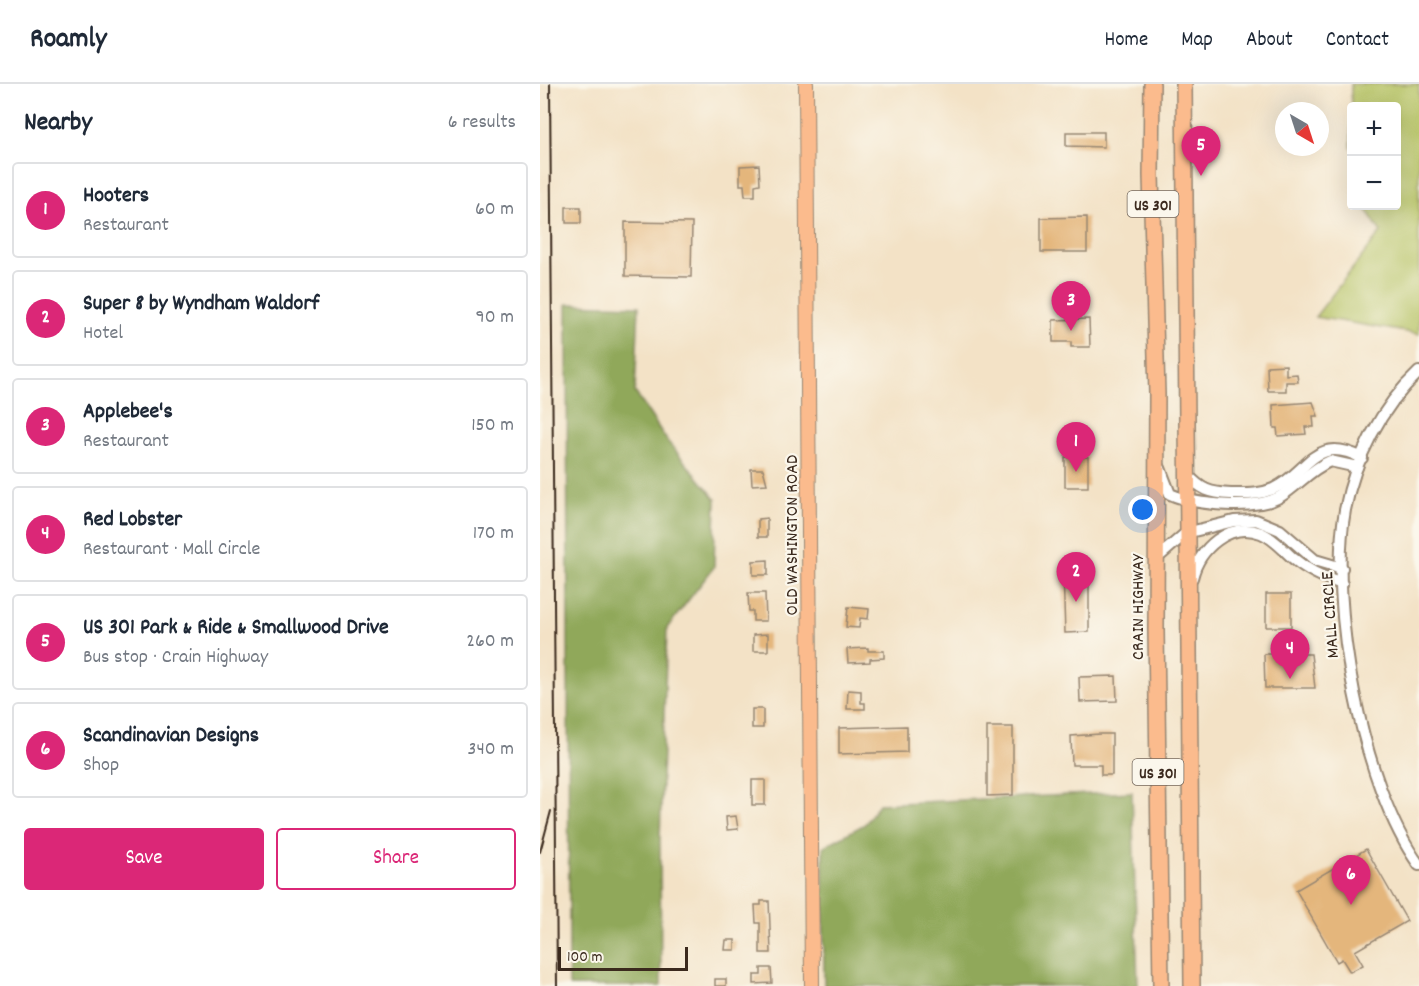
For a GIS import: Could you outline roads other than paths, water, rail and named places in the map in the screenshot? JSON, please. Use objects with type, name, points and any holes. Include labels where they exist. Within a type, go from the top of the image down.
[{"type":"highway","name":"CRAIN HIGHWAY","points":[[1152,84],[1161,986]]},
{"type":"highway","name":"US 301","points":[[1184,84],[1186,533],[1192,986]]},
{"type":"main road","name":"OLD WASHINGTON ROAD","points":[[806,84],[812,986]]},
{"type":"street","name":"MALL CIRCLE","points":[[1419,372],[1385,411],[1359,463],[1346,508],[1342,568],[1343,630],[1367,749],[1403,839],[1419,864]]},
{"type":"street","points":[[1186,474],[1210,493],[1254,494],[1274,489],[1313,457],[1325,451],[1338,449],[1359,463]]},
{"type":"street","points":[[1156,451],[1170,494],[1186,501],[1262,503],[1281,496],[1319,466],[1330,461],[1359,463]]},
{"type":"street","points":[[1156,559],[1186,533],[1234,521],[1256,520],[1280,530],[1315,560],[1342,568]]},
{"type":"street","points":[[1188,598],[1195,565],[1202,554],[1212,543],[1236,532],[1260,533],[1274,540],[1312,572],[1342,584]]},
{"type":"railway","points":[[550,84],[557,986]]},
{"type":"railway","points":[[540,852],[551,811]]},
{"type":"place","name":"US 301 Park & Ride & Smallwood Drive","points":[[1201,176]]},
{"type":"place","name":"Applebee's","points":[[1071,331]]},
{"type":"place","name":"Hooters","points":[[1076,472]]},
{"type":"place","name":"Super 8 by Wyndham Waldorf","points":[[1076,602]]},
{"type":"place","name":"Red Lobster","points":[[1290,679]]},
{"type":"place","name":"Scandinavian Designs","points":[[1351,905]]}]
